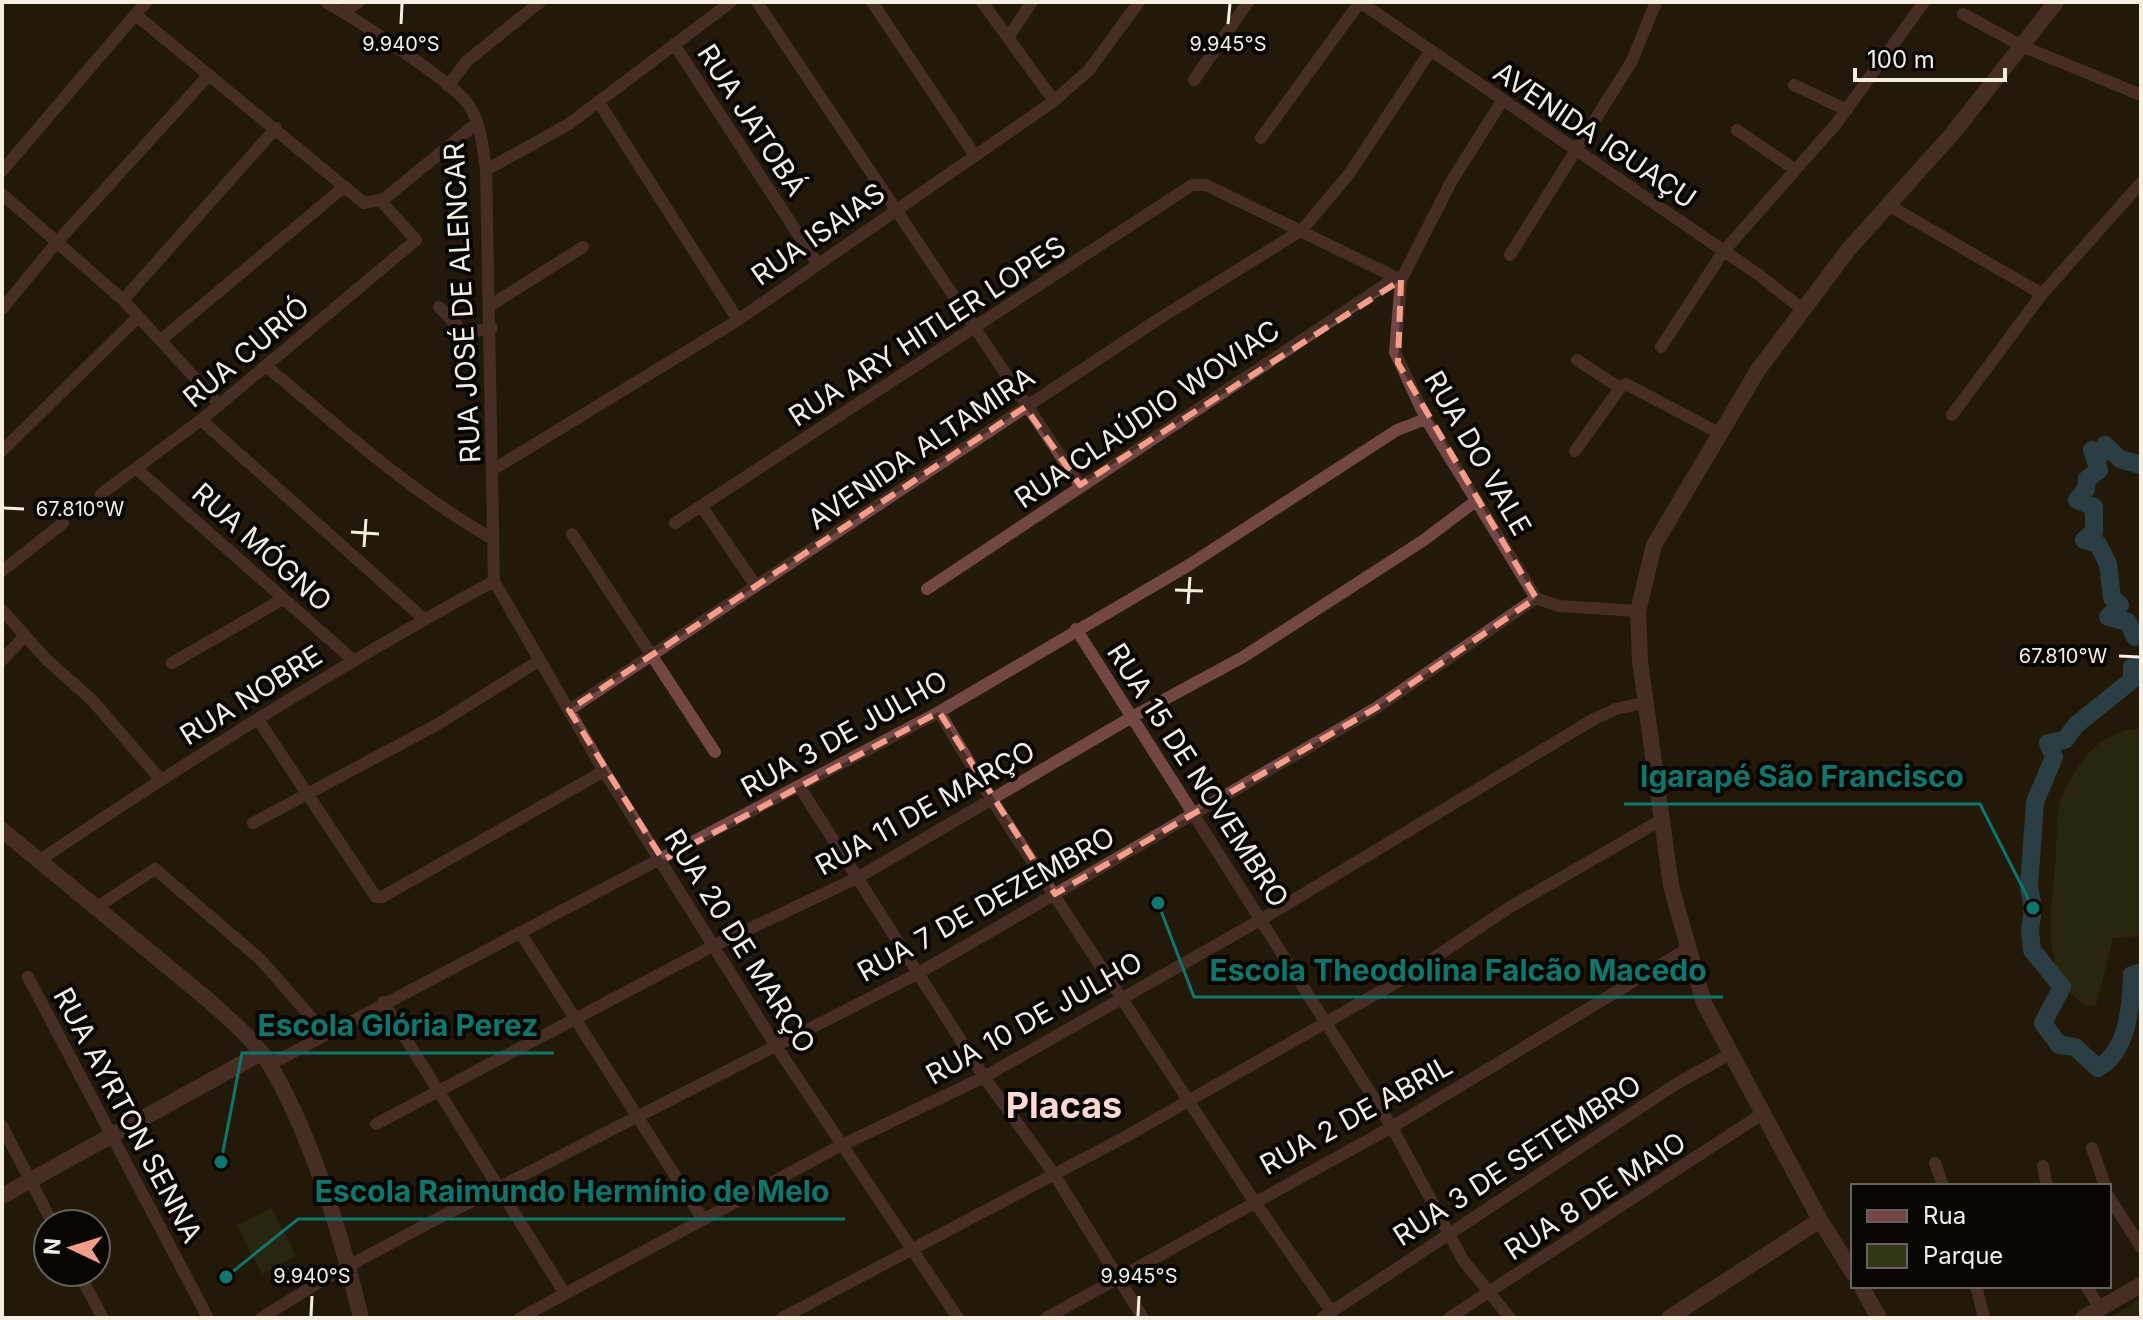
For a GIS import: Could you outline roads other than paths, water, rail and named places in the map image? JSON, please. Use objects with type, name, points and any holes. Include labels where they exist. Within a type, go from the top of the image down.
[{"type":"street","points":[[2,171],[146,2]]},
{"type":"street","name":"RUA JOSÉ DE ALENCAR","points":[[326,2],[448,86],[467,103],[477,123],[486,170],[492,328],[494,581]]},
{"type":"street","points":[[343,12],[359,2]]},
{"type":"street","points":[[448,86],[467,61],[540,2]]},
{"type":"street","points":[[486,170],[569,124],[731,2]]},
{"type":"street","points":[[757,2],[1080,485]]},
{"type":"street","points":[[872,2],[974,154]]},
{"type":"street","points":[[982,2],[1054,101]]},
{"type":"street","points":[[1009,36],[1032,2]]},
{"type":"street","name":"RUA ISAIAS","points":[[494,469],[738,320],[1054,101],[1089,70],[1139,2]]},
{"type":"street","points":[[1194,80],[1248,2]]},
{"type":"street","points":[[1261,138],[1360,2]]},
{"type":"street","name":"AVENIDA IGUAÇU","points":[[1360,2],[1575,148],[1802,309]]},
{"type":"street","points":[[1510,255],[1632,61],[1656,2]]},
{"type":"street","points":[[1661,347],[1723,252],[1847,110],[1924,2]]},
{"type":"street","points":[[1851,1270],[1820,1220],[1765,1112],[1704,1003],[1671,886],[1640,661],[1638,611],[1654,545],[1719,433],[1802,309],[2024,47],[2056,2]]},
{"type":"street","points":[[1963,14],[2024,47],[2141,95]]},
{"type":"street","points":[[136,15],[364,203],[381,201],[477,123]]},
{"type":"street","name":"RUA JATOBÁ","points":[[674,44],[817,263]]},
{"type":"street","name":"AVENIDA ALTAMIRA","points":[[569,710],[1025,407],[1302,230],[1349,174],[1431,50]]},
{"type":"street","points":[[6,305],[57,242],[208,76]]},
{"type":"street","points":[[1794,85],[1847,110]]},
{"type":"street","points":[[598,101],[738,320]]},
{"type":"street","points":[[1302,230],[1398,280],[1451,182],[1502,101]]},
{"type":"street","points":[[123,300],[276,128]]},
{"type":"street","points":[[1737,130],[1794,169]]},
{"type":"street","points":[[1952,415],[2042,294],[2141,183]]},
{"type":"street","name":"RUA ARY HITLER LOPES","points":[[675,523],[1186,188],[1206,185],[1302,230]]},
{"type":"street","points":[[162,339],[344,187]]},
{"type":"street","points":[[2,194],[123,300],[220,405]]},
{"type":"street","name":"RUA CURIÓ","points":[[101,494],[138,470],[220,405],[416,240],[381,201]]},
{"type":"street","points":[[1888,205],[2042,294]]},
{"type":"street","points":[[491,305],[583,247]]},
{"type":"street","name":"RUA DO VALE","points":[[1398,280],[1395,352],[1426,419],[1536,598]]},
{"type":"street","name":"RUA CLAÚDIO WOVIAC","points":[[927,589],[1080,485],[1119,464],[1398,280]]},
{"type":"street","points":[[439,307],[464,333],[492,328]]},
{"type":"street","points":[[2,451],[138,317]]},
{"type":"street","points":[[1577,360],[1622,386],[1719,433]]},
{"type":"street","points":[[266,366],[380,461],[456,518],[493,539]]},
{"type":"street","points":[[1575,451],[1622,386]]},
{"type":"street","name":"RUA 3 DE JULHO","points":[[265,1059],[325,1033],[663,860],[939,712],[1189,565],[1397,430],[1426,419]]},
{"type":"street","points":[[201,420],[424,619]]},
{"type":"street","name":"RUA MÓGNO","points":[[138,470],[353,660]]},
{"type":"street","name":"RUA 11 DE MARÇO","points":[[376,1124],[438,1094],[715,945],[859,877],[1285,631],[1477,500]]},
{"type":"street","points":[[702,507],[756,586]]},
{"type":"street","points":[[2,571],[63,523]]},
{"type":"street","points":[[572,534],[715,752]]},
{"type":"street","name":"RUA NOBRE","points":[[40,860],[160,779],[259,721],[353,660],[494,581]]},
{"type":"street","name":"RUA 20 DE MARÇO","points":[[494,581],[604,771],[663,860],[776,1046],[958,1318]]},
{"type":"street","points":[[1536,598],[1559,606],[1638,611]]},
{"type":"street","name":"RUA 7 DE DEZEMBRO","points":[[261,1318],[349,1266],[917,974],[1376,708],[1536,598]]},
{"type":"street","points":[[172,663],[283,599]]},
{"type":"street","points":[[2,610],[24,637],[93,701],[160,779]]},
{"type":"street","name":"RUA 15 DE NOVEMBRO","points":[[1076,629],[1392,1127],[1428,1189],[1463,1260],[1510,1318]]},
{"type":"street","points":[[2,660],[24,637]]},
{"type":"street","points":[[253,823],[438,724],[540,660]]},
{"type":"street","name":"RUA 10 DE JULHO","points":[[520,1318],[702,1218],[984,1077],[1121,996],[1262,919],[1594,719],[1616,709],[1647,702]]},
{"type":"street","points":[[939,712],[992,800],[1190,1099],[1326,1314]]},
{"type":"street","points":[[259,721],[376,897],[382,897],[604,771]]},
{"type":"street","points":[[799,786],[984,1077],[1054,1174],[1143,1318]]},
{"type":"street","points":[[782,1318],[1054,1174],[1404,978],[1507,909],[1663,819]]},
{"type":"street","points":[[2,830],[207,999],[265,1059],[314,1163],[349,1266],[361,1318]]},
{"type":"street","points":[[97,907],[155,869],[260,959],[325,1033]]},
{"type":"street","points":[[520,932],[702,1218]]},
{"type":"street","name":"RUA 2 DE ABRIL","points":[[1046,1318],[1118,1281],[1254,1201],[1392,1127],[1687,949]]},
{"type":"street","name":"RUA AYRTON SENNA","points":[[28,977],[208,1318]]},
{"type":"street","points":[[383,1002],[565,1294]]},
{"type":"street","name":"RUA 3 DE SETEMBRO","points":[[1326,1314],[1676,1084],[1732,1053]]},
{"type":"street","points":[[2,1196],[265,1059]]},
{"type":"street","name":"RUA 8 DE MAIO","points":[[1449,1318],[1765,1112]]},
{"type":"street","points":[[2,1126],[44,1208]]},
{"type":"street","points":[[2092,1148],[2104,1184]]},
{"type":"street","points":[[1935,1163],[1942,1184]]},
{"type":"street","points":[[2043,1166],[2047,1184]]},
{"type":"street","points":[[2111,1200],[2141,1247]]},
{"type":"street","points":[[1669,1318],[1820,1220]]},
{"type":"street","points":[[2083,1318],[2141,1285]]},
{"type":"street","points":[[87,1288],[103,1318]]},
{"type":"street","points":[[1862,1288],[1879,1318]]},
{"type":"street","points":[[1976,1288],[1984,1318]]},
{"type":"street","points":[[2087,1288],[2101,1310]]},
{"type":"waterway","points":[[2141,465],[2120,459],[2105,445],[2098,459],[2092,450],[2099,470],[2087,479],[2086,489],[2077,500],[2094,507],[2094,532],[2084,540],[2098,544],[2108,564],[2112,598],[2120,605],[2108,617],[2128,622],[2135,637],[2141,635]]},
{"type":"waterway","points":[[2141,666],[2132,667],[2132,680],[2076,725],[2065,740],[2048,743],[2054,757],[2035,802],[2029,887],[2033,908],[2030,930],[2032,950],[2062,987],[2043,1023],[2059,1045],[2075,1047],[2098,1068],[2108,1060],[2116,1051],[2126,1027],[2132,975],[2141,972]]},
{"type":"place","name":"Escola Theodolina Falcão Macedo","points":[[1158,903]]},
{"type":"place","name":"Igarapé São Francisco","points":[[2033,908]]},
{"type":"place","name":"Escola Glória Perez","points":[[221,1162]]},
{"type":"place","name":"Escola Raimundo Hermínio de Melo","points":[[226,1277]]},
{"type":"district","name":"Placas","points":[[1064,1105]]}]
